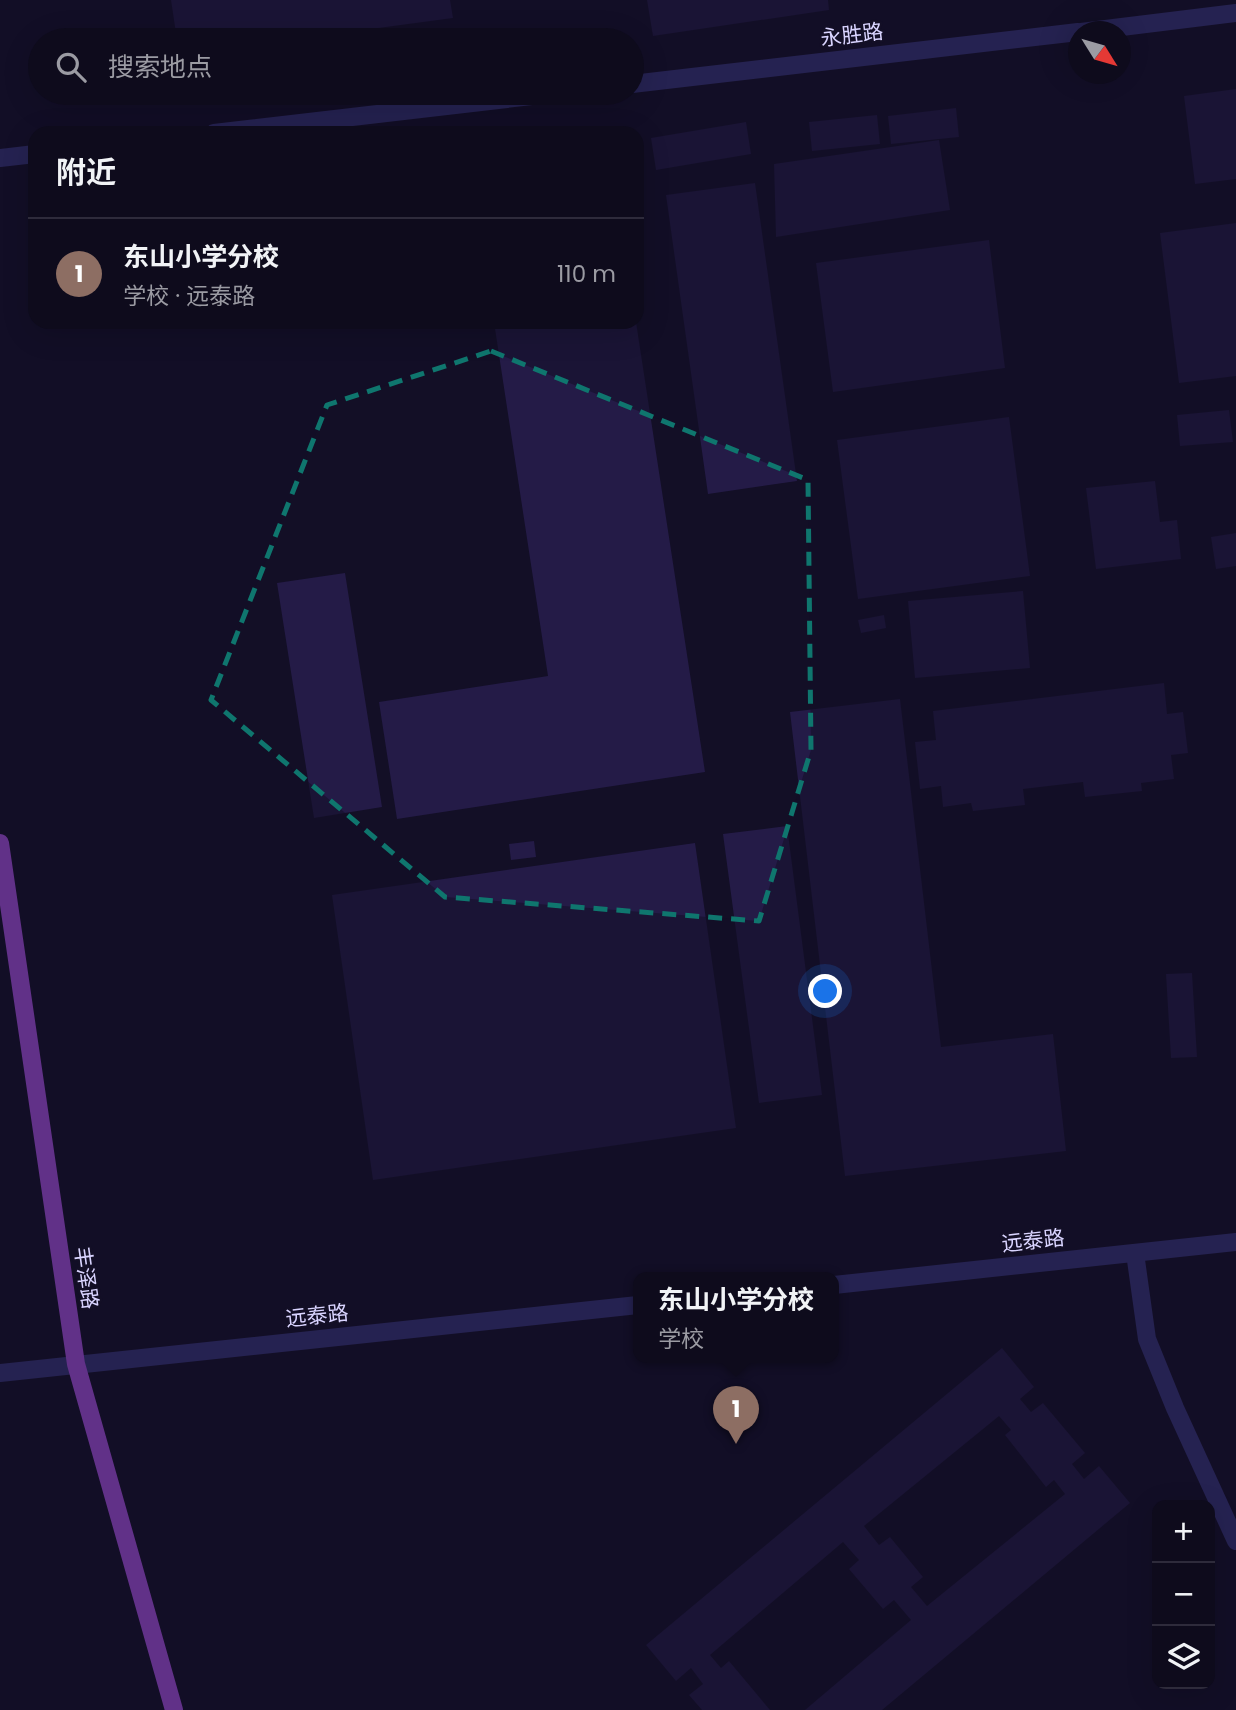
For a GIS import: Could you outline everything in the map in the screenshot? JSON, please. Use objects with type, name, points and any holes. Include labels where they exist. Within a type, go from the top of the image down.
[{"type":"main road","name":"丰泽路","points":[[0,842],[76,1364],[174,1710]]},
{"type":"street","name":"永胜路","points":[[1131,26],[1236,13]]},
{"type":"street","name":"永胜路","points":[[644,83],[1068,33]]},
{"type":"street","points":[[274,126],[455,105]]},
{"type":"street","points":[[0,158],[28,155]]},
{"type":"street","name":"远泰路","points":[[839,1283],[1236,1242]]},
{"type":"street","points":[[1135,1253],[1147,1339],[1236,1541]]},
{"type":"street","name":"远泰路","points":[[0,1373],[633,1306]]},
{"type":"highlighted area","points":[[491,351],[808,480],[811,750],[759,921],[445,897],[211,700],[327,405]]},
{"type":"building","points":[[171,0],[450,0],[453,18],[378,28],[175,28]]},
{"type":"building","points":[[647,0],[828,0],[829,10],[653,36]]},
{"type":"building","points":[[1236,89],[1236,179],[1195,184],[1184,96]]},
{"type":"building","points":[[956,108],[959,137],[891,144],[888,116]]},
{"type":"building","points":[[877,115],[880,144],[812,151],[809,122]]},
{"type":"building","points":[[746,122],[751,154],[656,170],[651,138]]},
{"type":"building","points":[[939,140],[950,210],[776,237],[774,164]]},
{"type":"building","points":[[755,183],[797,481],[708,494],[666,195]]},
{"type":"building","points":[[1236,223],[1236,376],[1179,383],[1160,233]]},
{"type":"building","points":[[989,240],[1005,368],[833,392],[816,263]]},
{"type":"building","points":[[495,329],[637,329],[705,772],[397,819],[379,702],[548,676]]},
{"type":"building","points":[[1229,410],[1233,442],[1180,446],[1177,415]]},
{"type":"building","points":[[1009,417],[1030,576],[858,599],[837,440]]},
{"type":"building","points":[[1155,481],[1160,522],[1177,520],[1181,559],[1096,569],[1086,488]]},
{"type":"building","points":[[1236,533],[1236,566],[1216,569],[1211,537]]},
{"type":"building","points":[[345,573],[382,807],[314,818],[277,583]]},
{"type":"building","points":[[1023,591],[1030,668],[915,678],[908,601]]},
{"type":"building","points":[[884,615],[886,628],[861,633],[858,620]]},
{"type":"building","points":[[1164,683],[1167,714],[1183,712],[1188,753],[1171,755],[1174,779],[1141,783],[1142,791],[1085,797],[1083,782],[1023,789],[1025,805],[973,811],[971,803],[943,807],[941,786],[920,789],[915,742],[936,740],[933,711]]},
{"type":"building","points":[[900,699],[941,1047],[1053,1034],[1066,1151],[845,1176],[790,712]]},
{"type":"building","points":[[787,826],[822,1095],[759,1103],[723,834]]},
{"type":"building","points":[[534,841],[536,857],[511,860],[509,844]]},
{"type":"building","points":[[695,843],[736,1128],[373,1180],[332,895]]},
{"type":"building","points":[[1192,973],[1197,1057],[1171,1058],[1166,974]]},
{"type":"building","points":[[1002,1348],[1034,1387],[1020,1399],[1031,1412],[1043,1403],[1085,1453],[1072,1464],[1084,1479],[1099,1466],[1130,1503],[882,1710],[805,1710],[911,1620],[894,1600],[883,1609],[849,1569],[859,1560],[843,1542],[710,1655],[721,1668],[729,1661],[770,1710],[702,1710],[689,1695],[703,1684],[691,1668],[676,1681],[646,1645]],"holes":[[[999,1416],[1011,1430],[1005,1435],[1046,1487],[1054,1480],[1065,1494],[927,1606],[911,1587],[923,1577],[890,1537],[879,1545],[864,1526]]]},
{"type":"place","name":"东山小学分校","points":[[736,1444]]}]
